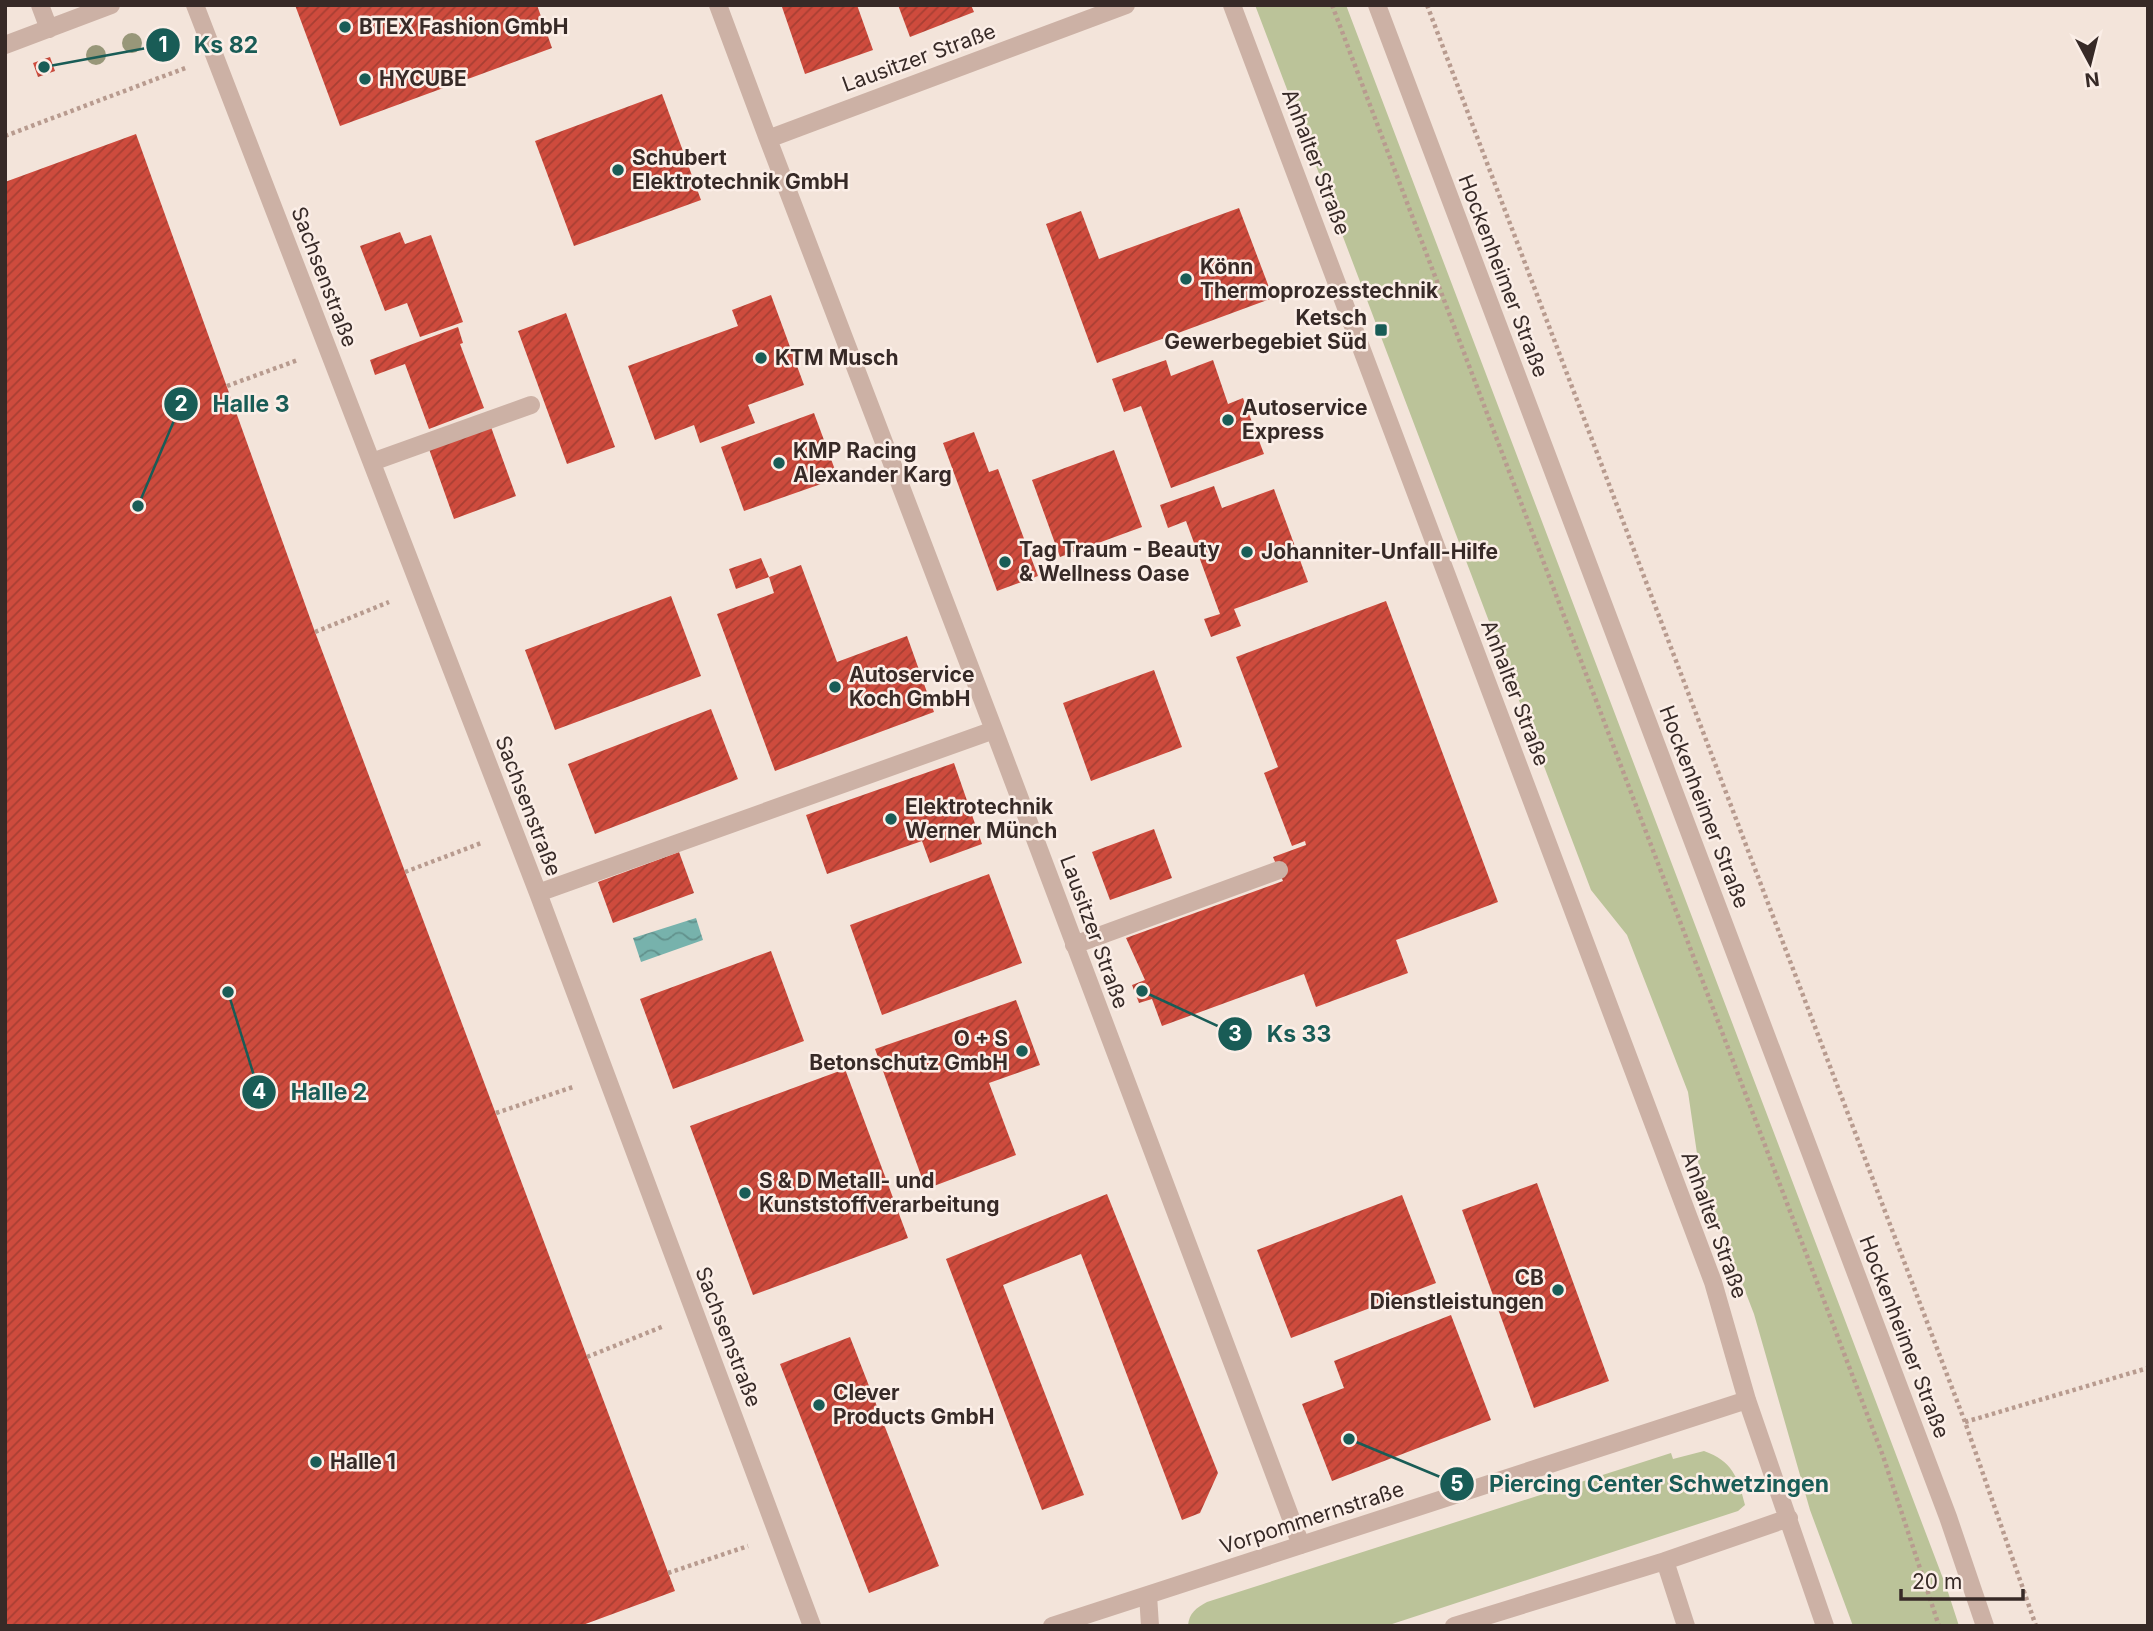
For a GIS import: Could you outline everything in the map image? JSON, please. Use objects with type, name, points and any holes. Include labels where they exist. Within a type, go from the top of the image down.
[{"type":"street","points":[[40,5],[48,29]]},
{"type":"street","points":[[5,45],[111,5]]},
{"type":"street","name":"Sachsenstraße","points":[[195,5],[538,893],[812,1626]]},
{"type":"street","name":"Lausitzer Straße","points":[[718,5],[1301,1545]]},
{"type":"street","name":"Lausitzer Straße","points":[[768,139],[1126,5]]},
{"type":"street","name":"Anhalter Straße","points":[[1232,5],[1713,1282],[1747,1400]]},
{"type":"street","name":"Hockenheimer Straße","points":[[1377,5],[1948,1517],[1985,1626]]},
{"type":"street","points":[[372,462],[531,405]]},
{"type":"street","points":[[538,893],[994,730]]},
{"type":"street","points":[[1074,945],[1279,870]]},
{"type":"street","points":[[1747,1400],[1825,1626]]},
{"type":"street","name":"Vorpommernstraße","points":[[1052,1626],[1747,1400]]},
{"type":"street","points":[[1454,1626],[1665,1561],[1789,1518]]},
{"type":"street","points":[[1665,1561],[1686,1626]]},
{"type":"street","points":[[1148,1594],[1150,1626]]},
{"type":"path","points":[[1332,5],[1883,1456],[1939,1626]]},
{"type":"path","points":[[1427,5],[1965,1422],[2036,1626]]},
{"type":"path","points":[[5,136],[186,68]]},
{"type":"path","points":[[227,386],[298,360]]},
{"type":"path","points":[[315,632],[389,602]]},
{"type":"path","points":[[405,872],[481,843]]},
{"type":"path","points":[[496,1113],[573,1087]]},
{"type":"path","points":[[587,1357],[664,1326]]},
{"type":"path","points":[[1965,1422],[2148,1368]]},
{"type":"path","points":[[668,1573],[748,1546]]},
{"type":"green space","points":[[1255,5],[1346,5],[1959,1626],[1853,1626],[1810,1510],[1754,1314],[1700,1174],[1688,1092],[1627,935],[1591,890]]},
{"type":"green space","points":[[1704,1451],[1721,1460],[1732,1471],[1740,1486],[1745,1505],[1738,1511],[1386,1626],[1188,1626],[1194,1611],[1207,1602],[1671,1453],[1673,1459]]},
{"type":"water","points":[[696,918],[703,940],[641,962],[633,938]]},
{"type":"building","points":[[295,5],[537,5],[552,48],[340,126]]},
{"type":"building","points":[[857,5],[873,50],[805,74],[782,7]]},
{"type":"building","points":[[898,5],[971,5],[974,12],[910,37]]},
{"type":"building","points":[[50,57],[55,71],[38,77],[33,63]]},
{"type":"building","name":"Schubert Elektrotechnik GmbH","points":[[662,94],[701,200],[574,246],[535,141]]},
{"type":"building","points":[[136,134],[315,632],[675,1591],[580,1626],[5,1626],[5,182]]},
{"type":"building","name":"Könn Thermoprozesstechnik","points":[[1239,208],[1273,298],[1097,363],[1046,224],[1081,211],[1099,259]]},
{"type":"building","points":[[400,232],[405,244],[431,235],[463,322],[420,337],[407,303],[385,311],[360,246]]},
{"type":"building","points":[[771,295],[804,385],[748,405],[755,423],[700,443],[694,425],[655,440],[628,366],[738,326],[732,310]]},
{"type":"building","points":[[566,313],[615,447],[567,464],[518,331]]},
{"type":"building","points":[[458,327],[463,343],[460,344],[484,408],[429,429],[405,364],[375,375],[370,360]]},
{"type":"building","points":[[1166,360],[1171,376],[1213,360],[1228,404],[1243,398],[1264,454],[1171,488],[1141,406],[1124,412],[1112,379]]},
{"type":"building","name":"KMP Racing Alexander Karg","points":[[814,413],[838,478],[744,511],[721,447]]},
{"type":"building","points":[[491,427],[516,496],[454,519],[429,449]]},
{"type":"building","points":[[974,432],[989,472],[998,469],[1038,576],[997,591],[943,443]]},
{"type":"building","points":[[1114,450],[1142,527],[1060,557],[1032,480]]},
{"type":"building","name":"Johanniter-Unfall-Hilfe","points":[[1214,486],[1222,508],[1274,489],[1308,582],[1234,609],[1241,626],[1211,637],[1204,619],[1220,614],[1186,521],[1168,528],[1160,505]]},
{"type":"building","points":[[761,558],[769,577],[736,589],[729,569]]},
{"type":"building","name":"Autoservice Koch GmbH","points":[[801,565],[837,662],[907,636],[934,712],[775,771],[717,614],[774,593],[769,577]]},
{"type":"building","points":[[671,596],[701,676],[555,730],[525,650]]},
{"type":"building","points":[[1386,601],[1498,902],[1396,940],[1408,973],[1316,1007],[1304,974],[1162,1026],[1152,999],[1139,1003],[1132,985],[1145,980],[1126,938],[1283,881],[1273,857],[1306,845],[1305,841],[1292,846],[1264,773],[1278,767],[1236,657]]},
{"type":"building","points":[[1154,670],[1182,747],[1091,781],[1063,703]]},
{"type":"building","points":[[711,709],[738,779],[595,834],[568,764]]},
{"type":"building","name":"Elektrotechnik Werner Münch","points":[[954,763],[982,844],[930,863],[922,841],[827,874],[806,815]]},
{"type":"building","points":[[1154,829],[1172,878],[1110,900],[1092,852]]},
{"type":"building","points":[[679,852],[694,893],[613,923],[598,882]]},
{"type":"building","points":[[989,874],[1022,963],[882,1015],[850,925]]},
{"type":"building","points":[[771,951],[804,1041],[673,1089],[640,999]]},
{"type":"building","points":[[1016,1000],[1040,1065],[989,1083],[1016,1155],[926,1189],[875,1049]]},
{"type":"building","points":[[845,1069],[908,1238],[753,1295],[690,1126]]},
{"type":"building","points":[[1537,1183],[1609,1381],[1534,1408],[1462,1210]]},
{"type":"building","points":[[1107,1194],[1218,1473],[1200,1513],[1182,1520],[1081,1254],[1003,1285],[1084,1495],[1042,1510],[946,1259]]},
{"type":"building","points":[[1402,1195],[1436,1283],[1291,1338],[1257,1250]]},
{"type":"building","points":[[1451,1315],[1491,1420],[1332,1481],[1302,1404],[1344,1388],[1334,1361]]},
{"type":"building","points":[[850,1337],[939,1566],[869,1593],[780,1364]]},
{"type":"place","name":"BTEX Fashion GmbH","points":[[345,27]]},
{"type":"place","name":"Ks 82","points":[[44,67]]},
{"type":"place","name":"HYCUBE","points":[[365,79]]},
{"type":"place","name":"Schubert Elektrotechnik GmbH","points":[[618,170]]},
{"type":"place","name":"Könn Thermoprozesstechnik","points":[[1186,279]]},
{"type":"place","name":"Ketsch Gewerbegebiet Süd","points":[[1381,330]]},
{"type":"place","name":"KTM Musch","points":[[761,358]]},
{"type":"place","name":"Autoservice Express","points":[[1228,420]]},
{"type":"place","name":"KMP Racing Alexander Karg","points":[[779,463]]},
{"type":"place","name":"Halle 3","points":[[138,506]]},
{"type":"place","name":"Johanniter-Unfall-Hilfe","points":[[1247,552]]},
{"type":"place","name":"Tag Traum - Beauty & Wellness Oase","points":[[1005,562]]},
{"type":"place","name":"Autoservice Koch GmbH","points":[[835,687]]},
{"type":"place","name":"Elektrotechnik Werner Münch","points":[[891,819]]},
{"type":"place","name":"Ks 33","points":[[1142,991]]},
{"type":"place","name":"Halle 2","points":[[228,992]]},
{"type":"place","name":"O + S Betonschutz GmbH","points":[[1022,1051]]},
{"type":"place","name":"S & D Metall- und Kunststoffverarbeitung","points":[[745,1193]]},
{"type":"place","name":"CB Dienstleistungen","points":[[1558,1290]]},
{"type":"place","name":"Clever Products GmbH","points":[[819,1405]]},
{"type":"place","name":"Piercing Center Schwetzingen","points":[[1349,1439]]},
{"type":"place","name":"Halle 1","points":[[316,1462]]}]
